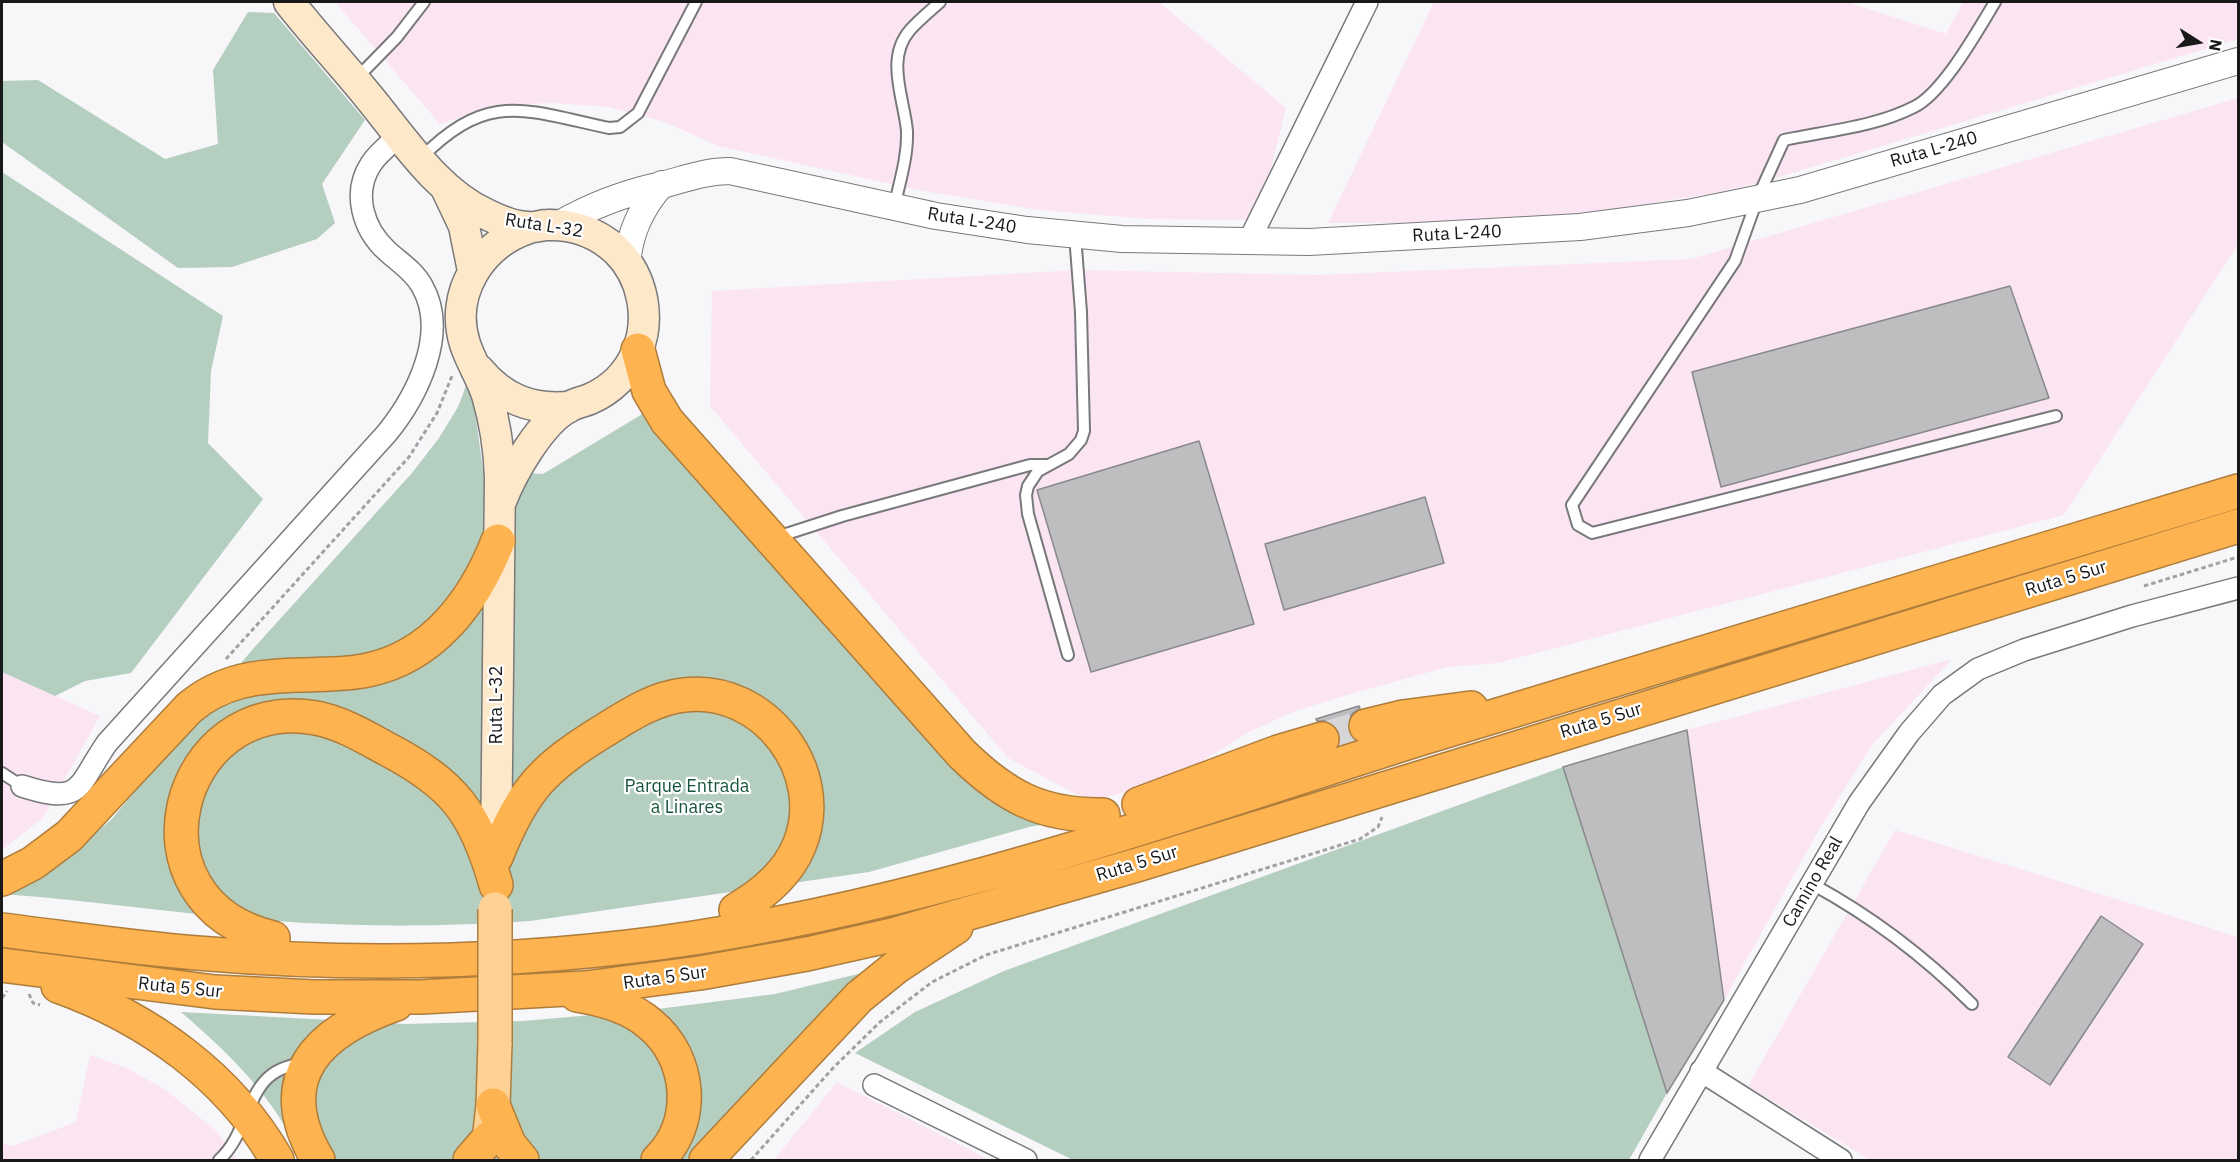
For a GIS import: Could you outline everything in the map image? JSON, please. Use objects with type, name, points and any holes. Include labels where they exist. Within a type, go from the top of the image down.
[{"type":"highway","points":[[638,350],[649,391],[662,414],[962,754],[1012,796],[1048,811],[1103,816]]},
{"type":"highway","name":"Ruta 5 Sur","points":[[2,930],[180,952],[307,959],[466,959],[584,951],[660,942],[818,915],[961,879],[1184,813],[1520,707],[2238,491]]},
{"type":"highway","name":"Ruta 5 Sur","points":[[2,967],[215,992],[314,997],[421,997],[551,991],[673,977],[781,959],[892,935],[999,906],[2238,526]]},
{"type":"highway","points":[[2,879],[33,863],[69,836],[189,708],[210,692],[230,683],[257,677],[366,670],[397,661],[429,642],[450,622],[471,595],[498,541]]},
{"type":"highway","points":[[495,884],[525,795],[540,777],[564,756],[624,719],[656,703],[682,695],[713,695],[748,707],[764,718],[784,739],[800,769],[806,802],[803,835],[792,860],[771,885],[735,910]]},
{"type":"highway","points":[[1366,726],[1443,710],[1520,707]]},
{"type":"highway","points":[[273,938],[234,925],[209,903],[186,865],[180,835],[184,802],[201,765],[232,736],[274,718],[308,717],[335,724],[388,749],[432,776],[455,797],[479,831],[495,884]]},
{"type":"highway","points":[[2,922],[181,935],[366,940],[518,936],[634,925],[735,910],[887,878],[1045,835],[1322,739]]},
{"type":"highway","points":[[706,1161],[859,998],[916,953],[957,927],[999,906]]},
{"type":"highway","points":[[2,967],[78,993],[136,1021],[183,1054],[247,1113],[278,1161]]},
{"type":"highway","points":[[551,991],[601,1001],[636,1014],[652,1025],[672,1049],[683,1077],[684,1109],[674,1140],[658,1161]]},
{"type":"highway","points":[[318,1161],[302,1130],[300,1112],[300,1090],[308,1064],[328,1038],[346,1025],[381,1010],[421,997]]},
{"type":"highway","points":[[493,1105],[509,1144],[522,1161]]},
{"type":"main road","name":"Ruta L-32","points":[[289,2],[445,186],[484,214],[529,228],[558,225],[579,228],[597,236],[609,243],[627,263],[638,283],[644,305],[644,320],[638,350],[624,373],[605,391],[568,407],[547,426],[523,455],[501,501]]},
{"type":"main road","name":"Ruta L-32","points":[[445,186],[464,226],[473,271],[463,299],[461,314],[465,344],[479,370],[496,433],[501,501],[498,541],[495,884]]},
{"type":"main road","points":[[473,271],[497,244],[529,228]]},
{"type":"main road","points":[[479,370],[499,391],[525,404],[539,407],[568,407]]},
{"type":"main road","points":[[481,1153],[493,1105],[495,884]]},
{"type":"street","points":[[1248,243],[1367,2]]},
{"type":"street","name":"Ruta L-240","points":[[558,225],[618,196],[702,173],[742,172],[893,209],[1075,235],[1248,243],[1390,238],[1580,227],[1689,213],[1800,190],[2238,61]]},
{"type":"street","points":[[22,786],[58,795],[71,792],[80,786],[107,743],[387,434],[411,397],[431,342],[430,307],[418,279],[373,235],[363,214],[361,197],[364,179],[371,164],[400,135]]},
{"type":"street","points":[[627,263],[637,219],[662,184]]},
{"type":"street","name":"Camino Real","points":[[1650,1161],[1859,803],[1909,733],[1936,702],[1959,681],[1978,669],[2024,650],[2238,588]]},
{"type":"street","points":[[1701,1071],[1841,1161]]},
{"type":"street","points":[[874,1085],[995,1154],[1026,1161]]},
{"type":"lane","points":[[355,81],[397,37],[424,2]]},
{"type":"lane","points":[[420,159],[460,124],[474,117],[501,110],[525,110],[609,128],[620,127],[638,113],[696,2]]},
{"type":"lane","points":[[893,209],[905,158],[907,133],[896,67],[899,48],[909,31],[940,2]]},
{"type":"lane","points":[[1995,2],[1949,75],[1916,107],[1878,121],[1784,140],[1758,197],[1735,261],[1572,505],[1578,525],[1592,533],[2056,416]]},
{"type":"lane","points":[[1068,655],[1026,505],[1032,478],[1046,465],[1069,454],[1081,440],[1084,431],[1075,235]]},
{"type":"lane","points":[[771,539],[842,516],[1030,465],[1046,465]]},
{"type":"lane","points":[[2,773],[22,786]]},
{"type":"lane","points":[[2,781],[22,786]]},
{"type":"lane","points":[[1812,884],[1904,944],[1948,980],[1972,1004]]},
{"type":"lane","points":[[219,1161],[237,1137],[250,1101],[264,1080],[285,1067],[308,1064]]},
{"type":"path","points":[[219,667],[409,457],[437,413],[465,344]]},
{"type":"path","points":[[2144,586],[2238,557]]},
{"type":"path","points":[[751,1161],[858,1042],[932,982],[986,955],[1360,839],[1378,827],[1383,814],[1380,789]]},
{"type":"shaded area","points":[[335,2],[1159,2],[1286,108],[1258,220],[1148,219],[1039,210],[923,191],[718,146],[665,122],[609,107],[552,103],[523,104],[467,115],[440,124]]},
{"type":"shaded area","points":[[1434,2],[1847,2],[1946,34],[1963,2],[2238,2],[2238,39],[1759,183],[1716,193],[1575,215],[1451,223],[1328,223]]},
{"type":"shaded area","points":[[2238,98],[2238,244],[2064,515],[1498,663],[1447,667],[1347,695],[1295,711],[1249,732],[1178,776],[1091,802],[1008,758],[710,406],[712,291],[1078,270],[1318,275],[1691,259]]},
{"type":"shaded area","points":[[1952,659],[1872,745],[1820,828],[1724,1000],[1687,730]]},
{"type":"shaded area","points":[[2,672],[100,716],[43,818],[2,850]]},
{"type":"shaded area","points":[[1895,830],[2238,937],[2238,1160],[1870,1160],[1748,1086]]},
{"type":"shaded area","points":[[90,1055],[127,1068],[166,1090],[215,1130],[236,1158],[235,1160],[2,1160],[2,1144],[13,1146],[76,1122]]},
{"type":"shaded area","points":[[837,1082],[990,1160],[774,1160]]},
{"type":"green space","points":[[248,12],[274,13],[365,120],[322,184],[335,223],[317,239],[232,267],[178,268],[2,142],[2,81],[38,80],[165,159],[218,144],[213,70]]},
{"type":"green space","points":[[2,172],[223,316],[211,371],[208,443],[263,499],[131,673],[85,681],[55,696],[2,672]]},
{"type":"green space","name":"Parque Entrada a Linares","points":[[470,375],[483,470],[543,474],[644,413],[956,760],[1058,822],[1029,827],[869,872],[530,921],[418,925],[306,923],[2,894],[72,852],[111,820],[252,650],[412,473],[439,438],[458,407]]},
{"type":"green space","points":[[1563,767],[1667,1093],[1629,1160],[1073,1160],[855,1053],[915,1012],[1004,971]]},
{"type":"green space","points":[[883,968],[686,1160],[303,1160],[279,1116],[251,1079],[181,1012],[405,1024],[523,1021],[650,1010],[775,994]]},
{"type":"building","points":[[2010,286],[2049,398],[1721,487],[1692,372]]},
{"type":"building","points":[[1199,441],[1254,624],[1091,672],[1037,490]]},
{"type":"building","points":[[1425,497],[1444,563],[1284,610],[1265,544]]},
{"type":"building","points":[[1359,706],[1360,708],[1348,721],[1348,731],[1354,740],[1340,745],[1340,734],[1335,726],[1327,721],[1316,719]]},
{"type":"building","points":[[1687,730],[1724,1000],[1667,1093],[1563,767]]},
{"type":"building","points":[[2101,916],[2143,944],[2050,1085],[2008,1057]]},
{"type":"tunnel","points":[[1322,739],[1366,726]]}]
